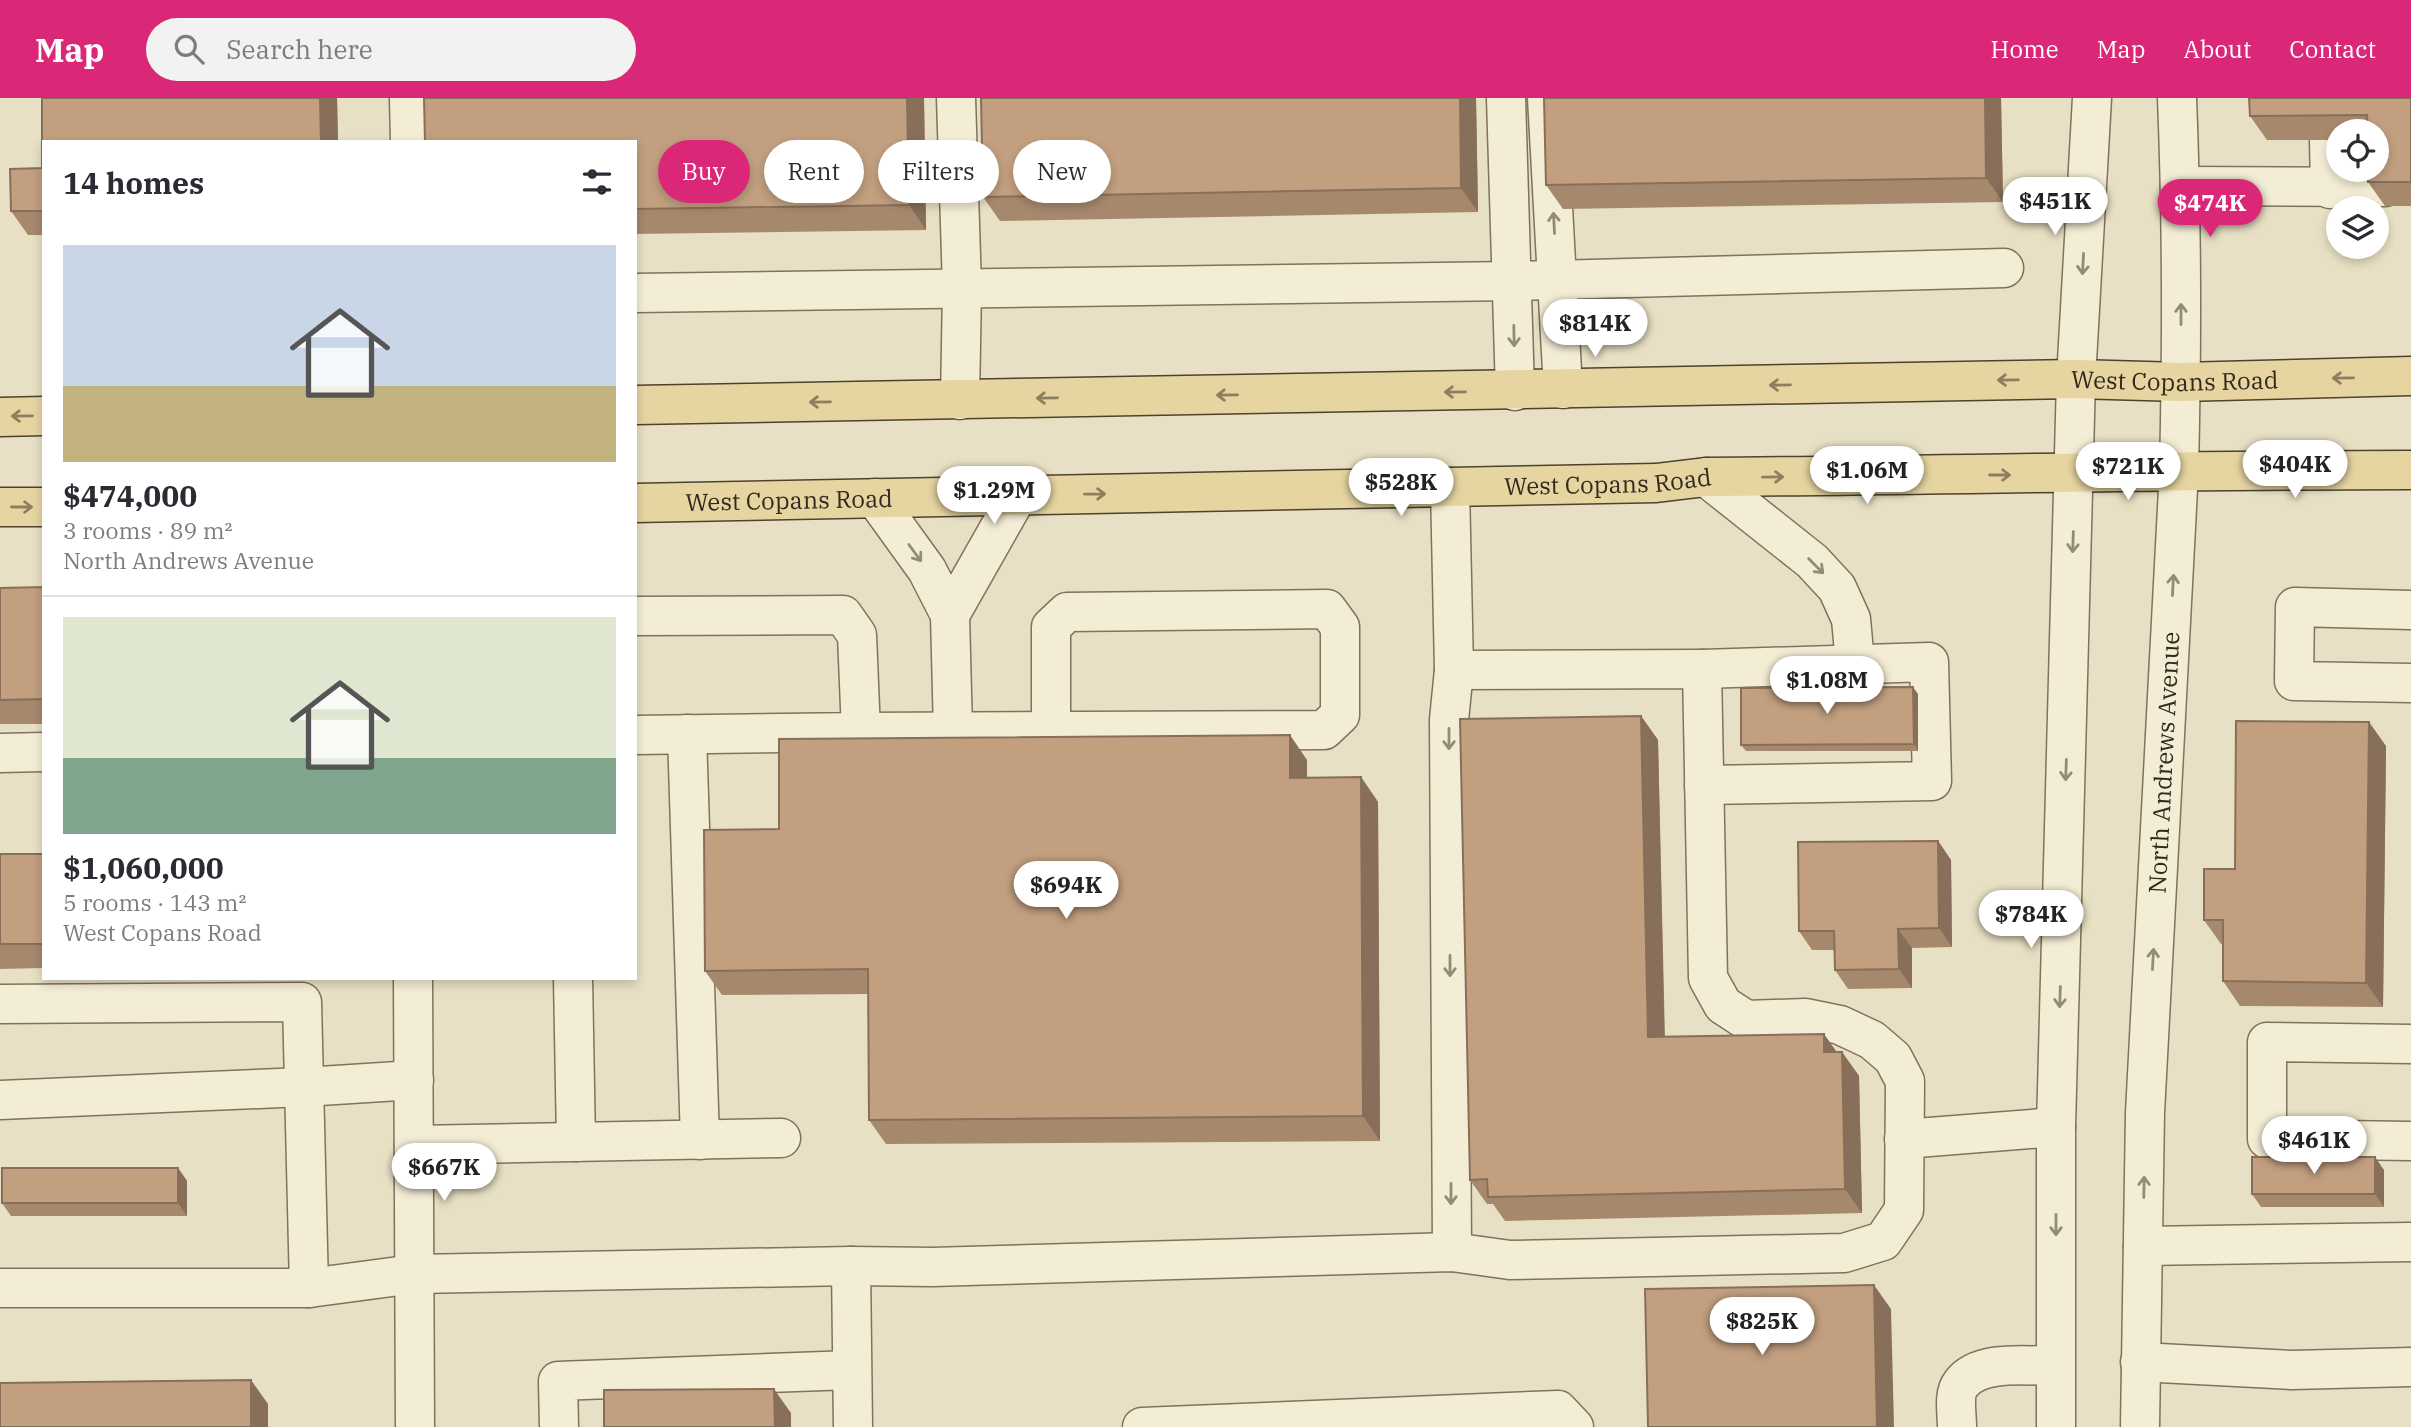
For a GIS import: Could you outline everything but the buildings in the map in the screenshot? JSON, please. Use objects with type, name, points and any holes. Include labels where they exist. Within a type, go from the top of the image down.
[{"type":"main road","name":"West Copans Road","points":[[637,405],[2076,379],[2181,382],[2411,376]]},
{"type":"main road","points":[[0,417],[42,416]]},
{"type":"main road","name":"West Copans Road","points":[[637,503],[1656,482],[1706,477],[2075,474],[2179,470],[2411,470]]},
{"type":"main road","points":[[0,507],[42,507]]},
{"type":"street","points":[[409,98],[410,140]]},
{"type":"street","points":[[956,98],[962,288],[960,400]]},
{"type":"street","points":[[1506,98],[1515,391]]},
{"type":"street","points":[[1547,98],[1563,390]]},
{"type":"street","points":[[2056,1427],[2056,1127],[2076,379],[2092,98]]},
{"type":"street","name":"North Andrews Avenue","points":[[2140,1427],[2145,1113],[2179,470],[2180,186],[2177,98]]},
{"type":"street","points":[[2330,182],[2330,189]]},
{"type":"street","points":[[2180,186],[2330,189],[2385,187]]},
{"type":"street","points":[[637,293],[1513,281],[2004,268]]},
{"type":"street","points":[[1706,477],[1812,561],[1838,588],[1851,619],[1852,676]]},
{"type":"street","points":[[1450,487],[1454,670],[1449,720],[1452,1252]]},
{"type":"street","points":[[950,615],[1018,495]]},
{"type":"street","points":[[875,498],[927,570],[950,615],[953,732]]},
{"type":"street","points":[[2411,610],[2295,607],[2294,681],[2411,683]]},
{"type":"street","points":[[637,735],[1324,730],[1340,715],[1340,626],[1327,609],[1067,612],[1052,627],[1052,731]]},
{"type":"street","points":[[637,616],[843,615],[857,635],[861,732]]},
{"type":"street","points":[[1454,670],[1702,669],[1772,681],[1852,676],[1929,662],[1932,781],[1876,766],[1771,768],[1704,785]]},
{"type":"street","points":[[0,1288],[309,1288],[414,1274],[932,1267],[1452,1252],[1510,1260],[1844,1254],[1883,1241],[1903,1210],[1905,1081],[1893,1058],[1872,1040],[1840,1025],[1806,1018],[1746,1020],[1723,1005],[1708,978],[1702,669]]},
{"type":"street","points":[[687,734],[701,1140]]},
{"type":"street","points":[[0,753],[42,752]]},
{"type":"street","points":[[413,980],[415,1427]]},
{"type":"street","points":[[573,980],[576,1142]]},
{"type":"street","points":[[0,1004],[302,1002],[309,1288]]},
{"type":"street","points":[[2411,1044],[2267,1042],[2267,1139],[2411,1141]]},
{"type":"street","points":[[0,1100],[414,1080]]},
{"type":"street","points":[[1904,1139],[2056,1127]]},
{"type":"street","points":[[414,1144],[782,1138]]},
{"type":"street","points":[[2143,1246],[2411,1241]]},
{"type":"street","points":[[851,1266],[853,1427]]},
{"type":"street","points":[[2140,1362],[2292,1370],[2411,1367]]},
{"type":"street","points":[[1957,1427],[1956,1402],[1960,1385],[1973,1373],[1986,1367],[2055,1366]]},
{"type":"street","points":[[559,1427],[558,1381],[851,1370]]},
{"type":"street","points":[[1142,1427],[1558,1410],[1574,1427]]}]
